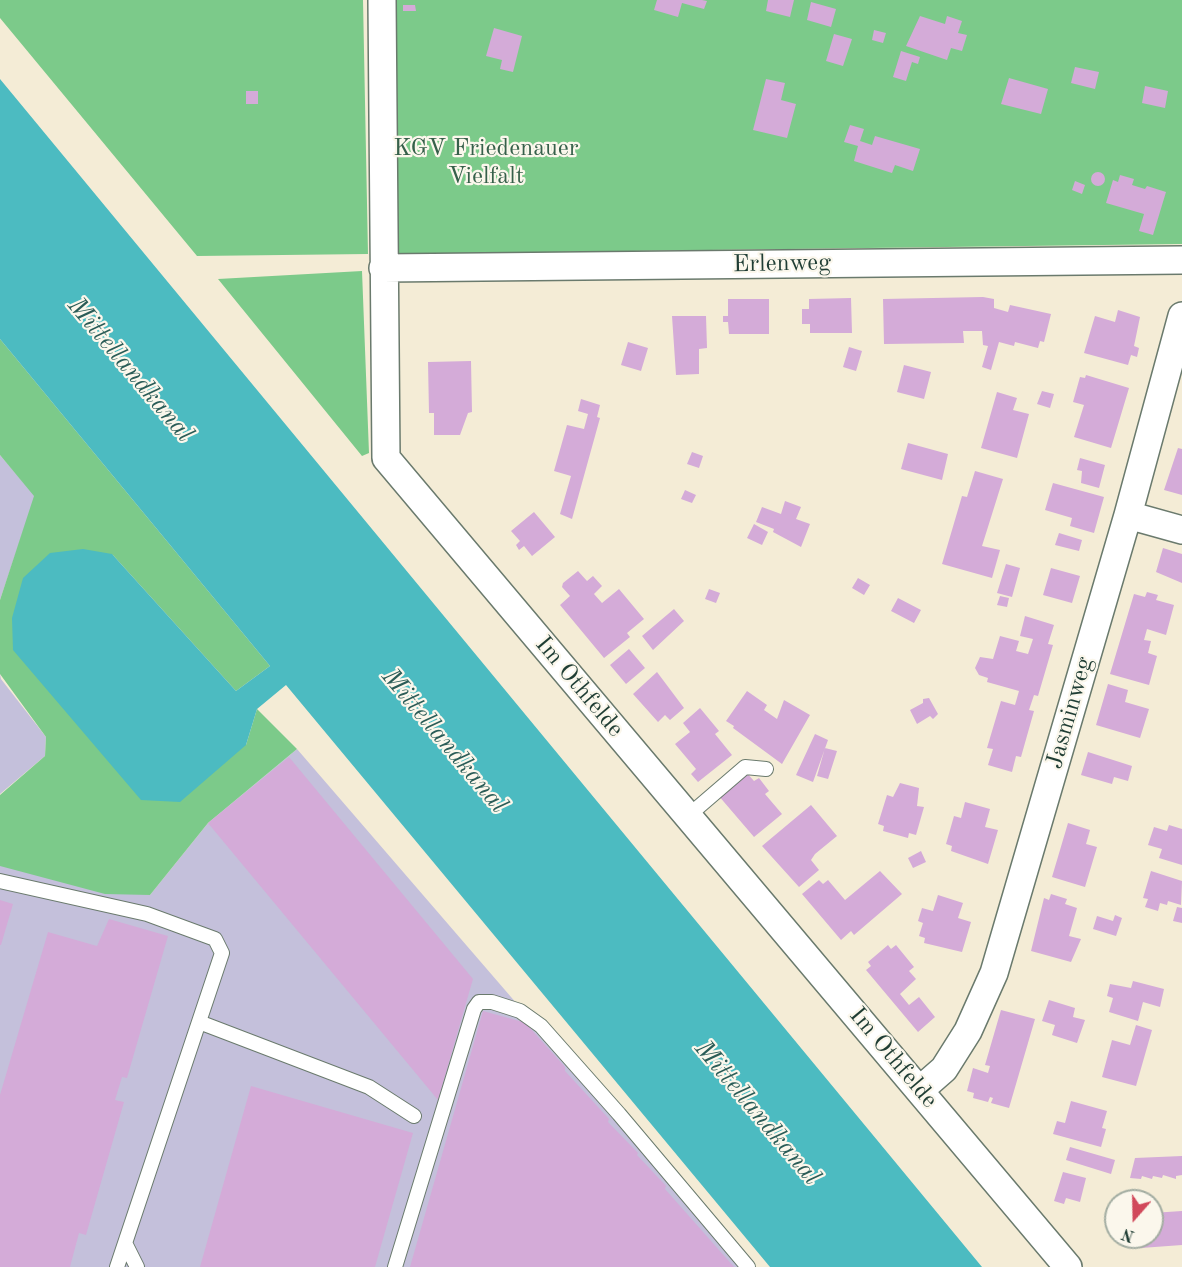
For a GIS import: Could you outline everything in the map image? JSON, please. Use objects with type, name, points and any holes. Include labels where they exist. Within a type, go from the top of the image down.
[{"type":"street","name":"Im Othfelde","points":[[382,0],[386,458],[1068,1267]]},
{"type":"street","name":"Erlenweg","points":[[383,268],[1182,260]]},
{"type":"street","name":"Jasminweg","points":[[920,1090],[944,1069],[968,1031],[993,973],[1128,515],[1182,316]]},
{"type":"street","points":[[1128,515],[1182,530]]},
{"type":"lane","points":[[688,816],[745,767],[766,769]]},
{"type":"lane","points":[[0,881],[147,914],[215,939],[222,953],[117,1267]]},
{"type":"lane","points":[[395,1267],[474,1009],[479,1002],[492,1002],[519,1011],[541,1026],[626,1121],[748,1267]]},
{"type":"lane","points":[[199,1022],[369,1086],[414,1116]]},
{"type":"lane","points":[[125,1243],[137,1267]]},
{"type":"shaded area","points":[[0,455],[35,496],[0,600]]},
{"type":"shaded area","points":[[0,674],[1,679],[46,737],[45,756],[0,794]]},
{"type":"shaded area","points":[[297,749],[744,1267],[0,1267],[0,865],[150,895],[208,823]]},
{"type":"green space","name":"KGV Friedenauer Vielfalt","points":[[0,0],[363,0],[368,254],[197,256],[0,18]]},
{"type":"green space","points":[[394,0],[1182,0],[1182,244],[396,254]]},
{"type":"green space","points":[[362,271],[369,453],[362,456],[218,279]]},
{"type":"green space","points":[[0,339],[270,666],[236,691],[112,554],[246,745],[257,709],[297,749],[208,823],[150,895],[105,894],[0,866],[0,795],[45,756],[46,737],[0,674],[0,600],[34,496],[0,455]]},
{"type":"water","name":"Mittellandkanal","points":[[0,79],[982,1267],[770,1267],[286,685],[257,709],[246,745],[180,802],[141,800],[13,650],[12,618],[23,578],[50,553],[83,549],[112,554],[236,691],[270,666],[0,339]]},
{"type":"building","points":[[657,0],[707,1],[704,9],[682,3],[678,17],[654,10]]},
{"type":"building","points":[[768,0],[794,0],[790,17],[766,11]]},
{"type":"building","points":[[811,2],[836,9],[831,27],[807,20]]},
{"type":"building","points":[[403,5],[415,5],[416,11],[403,11]]},
{"type":"building","points":[[920,16],[945,24],[947,16],[962,21],[958,33],[967,35],[962,51],[951,48],[947,60],[906,46]]},
{"type":"building","points":[[494,28],[522,36],[513,72],[500,69],[502,60],[486,56]]},
{"type":"building","points":[[874,30],[886,33],[883,43],[872,40]]},
{"type":"building","points":[[834,34],[852,39],[843,66],[826,61]]},
{"type":"building","points":[[901,51],[920,57],[918,64],[912,62],[906,81],[893,77]]},
{"type":"building","points":[[1075,67],[1099,72],[1095,89],[1071,83]]},
{"type":"building","points":[[1009,78],[1048,89],[1041,114],[1001,104]]},
{"type":"building","points":[[766,79],[785,83],[781,100],[796,104],[787,138],[753,130]]},
{"type":"building","points":[[1145,86],[1168,91],[1165,108],[1142,103]]},
{"type":"building","points":[[246,91],[258,91],[258,104],[246,104]]},
{"type":"building","points":[[850,125],[864,129],[860,141],[872,145],[875,136],[920,149],[913,171],[895,165],[892,173],[854,161],[858,146],[844,142]]},
{"type":"building","points":[[1095,172],[1101,172],[1105,179],[1101,186],[1095,186],[1091,182],[1091,176]]},
{"type":"building","points":[[1120,175],[1134,179],[1132,185],[1145,189],[1147,186],[1166,192],[1153,235],[1139,231],[1144,214],[1106,203],[1113,180],[1118,182]]},
{"type":"building","points":[[1075,181],[1085,185],[1082,194],[1072,190]]},
{"type":"building","points":[[983,297],[994,299],[994,308],[1008,312],[1010,305],[1051,314],[1044,342],[1040,341],[1038,348],[1015,342],[1014,346],[999,342],[991,370],[982,367],[988,346],[983,345],[982,331],[963,331],[964,343],[884,344],[883,299]]},
{"type":"building","points":[[851,298],[852,333],[810,333],[810,324],[802,324],[802,309],[809,309],[809,299]]},
{"type":"building","points":[[728,299],[769,299],[769,334],[729,334],[728,322],[723,322],[723,316],[728,316]]},
{"type":"building","points":[[1118,310],[1140,317],[1134,346],[1139,348],[1137,357],[1131,355],[1128,365],[1084,353],[1095,316],[1115,322]]},
{"type":"building","points":[[672,316],[706,316],[707,348],[699,349],[699,374],[676,375]]},
{"type":"building","points":[[628,342],[648,348],[641,371],[621,365]]},
{"type":"building","points":[[849,347],[862,351],[856,371],[843,367]]},
{"type":"building","points":[[471,361],[472,412],[468,413],[460,435],[434,435],[434,413],[429,413],[428,362]]},
{"type":"building","points":[[904,365],[931,372],[924,399],[897,392]]},
{"type":"building","points":[[1086,375],[1129,388],[1111,448],[1074,437],[1084,405],[1073,402],[1080,377],[1085,378]]},
{"type":"building","points":[[1042,391],[1054,394],[1050,408],[1037,404]]},
{"type":"building","points":[[997,392],[1017,398],[1013,410],[1029,414],[1017,458],[981,448]]},
{"type":"building","points":[[581,399],[600,405],[597,417],[600,418],[572,519],[560,514],[571,476],[554,471],[567,425],[584,429],[588,414],[578,411]]},
{"type":"building","points":[[908,443],[948,454],[942,480],[901,469]]},
{"type":"building","points":[[1178,448],[1182,449],[1182,495],[1164,490]]},
{"type":"building","points":[[692,452],[703,456],[699,468],[687,464]]},
{"type":"building","points":[[1080,458],[1105,465],[1099,488],[1081,483],[1082,471],[1077,470]]},
{"type":"building","points":[[975,471],[1003,479],[982,546],[1000,550],[992,578],[942,564],[962,496],[967,497]]},
{"type":"building","points":[[1053,483],[1104,497],[1094,533],[1070,526],[1072,518],[1045,510]]},
{"type":"building","points":[[685,490],[696,495],[692,503],[681,499]]},
{"type":"building","points":[[785,501],[801,507],[796,519],[810,524],[801,547],[773,532],[774,529],[756,522],[762,507],[781,514]]},
{"type":"building","points":[[534,512],[555,537],[532,556],[524,546],[519,550],[516,545],[520,541],[511,531]]},
{"type":"building","points":[[754,524],[768,532],[762,545],[747,538]]},
{"type":"building","points":[[1059,533],[1082,540],[1079,551],[1055,545]]},
{"type":"building","points":[[1163,548],[1182,554],[1182,583],[1156,572]]},
{"type":"building","points":[[1006,564],[1020,568],[1012,597],[997,593]]},
{"type":"building","points":[[1051,568],[1080,576],[1072,603],[1043,595]]},
{"type":"building","points":[[578,571],[587,581],[593,576],[602,586],[594,594],[602,603],[619,589],[644,619],[627,633],[630,637],[604,658],[560,605],[570,596],[562,587],[563,583]]},
{"type":"building","points":[[858,578],[870,585],[864,595],[852,588]]},
{"type":"building","points":[[709,589],[720,593],[716,603],[705,599]]},
{"type":"building","points":[[1147,592],[1158,595],[1156,600],[1174,605],[1166,635],[1147,629],[1144,640],[1151,641],[1148,653],[1157,656],[1149,685],[1110,674],[1134,594],[1145,597]]},
{"type":"building","points":[[1000,596],[1009,598],[1007,607],[997,605]]},
{"type":"building","points":[[898,598],[921,610],[914,623],[891,611]]},
{"type":"building","points":[[674,609],[684,621],[653,650],[642,636]]},
{"type":"building","points":[[1025,616],[1054,625],[1048,644],[1053,645],[1038,696],[1034,695],[1029,710],[1034,711],[1021,757],[1016,756],[1012,772],[988,765],[993,749],[987,748],[1001,701],[1015,705],[1019,691],[987,682],[988,678],[979,675],[975,668],[980,657],[993,659],[1000,636],[1019,641],[1016,651],[1028,654],[1033,639],[1020,636]]},
{"type":"building","points":[[629,649],[645,668],[626,684],[610,665]]},
{"type":"building","points":[[657,672],[684,708],[670,720],[665,715],[658,722],[633,694]]},
{"type":"building","points":[[1108,684],[1128,690],[1125,702],[1149,709],[1140,738],[1096,725]]},
{"type":"building","points":[[747,691],[767,705],[764,710],[777,719],[784,700],[810,715],[782,764],[726,721]]},
{"type":"building","points":[[929,698],[938,714],[933,719],[930,716],[917,724],[910,710],[923,703],[923,699]]},
{"type":"building","points":[[700,708],[719,731],[715,734],[732,755],[698,782],[691,774],[696,769],[675,744],[690,732],[683,723]]},
{"type":"building","points":[[815,734],[828,740],[813,782],[796,775]]},
{"type":"building","points":[[825,748],[837,751],[828,779],[817,776]]},
{"type":"building","points":[[1088,752],[1132,766],[1128,781],[1114,777],[1112,784],[1081,775]]},
{"type":"building","points":[[289,757],[473,979],[438,1100],[208,823]]},
{"type":"building","points":[[746,772],[754,781],[759,778],[769,791],[765,794],[782,814],[754,837],[718,795]]},
{"type":"building","points":[[900,783],[919,788],[917,806],[924,807],[916,835],[909,833],[908,838],[883,831],[884,826],[878,824],[887,795],[893,797]]},
{"type":"building","points":[[965,802],[990,809],[985,827],[998,830],[988,864],[951,851],[952,846],[946,844],[954,816],[961,818]]},
{"type":"building","points":[[811,805],[837,836],[815,854],[811,860],[819,870],[799,887],[762,846]]},
{"type":"building","points":[[1068,823],[1090,830],[1086,844],[1097,847],[1085,887],[1052,877]]},
{"type":"building","points":[[1169,825],[1182,829],[1182,865],[1159,858],[1162,849],[1148,845],[1154,827],[1167,831]]},
{"type":"building","points":[[921,851],[926,862],[913,868],[908,858]]},
{"type":"building","points":[[880,871],[902,894],[854,935],[851,931],[841,940],[802,894],[819,880],[823,884],[828,880],[845,900]]},
{"type":"building","points":[[1151,871],[1182,881],[1181,905],[1168,901],[1167,905],[1160,903],[1158,911],[1145,907],[1148,899],[1143,898]]},
{"type":"building","points":[[1051,894],[1067,899],[1065,904],[1077,908],[1069,936],[1081,939],[1071,962],[1031,951],[1044,898],[1049,900]]},
{"type":"building","points":[[938,895],[963,903],[958,918],[971,922],[962,952],[924,943],[925,938],[919,936],[923,923],[918,921],[922,908],[933,911]]},
{"type":"building","points":[[0,900],[13,904],[1,945],[0,945]]},
{"type":"building","points":[[1177,907],[1182,908],[1182,923],[1173,921]]},
{"type":"building","points":[[1115,915],[1122,918],[1116,936],[1093,929],[1097,916],[1113,921]]},
{"type":"building","points":[[109,919],[168,936],[127,1078],[122,1077],[115,1100],[124,1102],[86,1235],[79,1233],[70,1267],[0,1267],[0,1095],[48,932],[97,946]]},
{"type":"building","points":[[888,945],[891,949],[896,945],[914,967],[909,971],[916,979],[900,994],[909,1005],[919,997],[935,1017],[918,1032],[866,970],[871,966],[868,962]]},
{"type":"building","points":[[1133,981],[1164,989],[1160,1007],[1143,1002],[1138,1021],[1109,1012],[1113,998],[1107,996],[1110,984],[1131,988]]},
{"type":"building","points":[[1049,1000],[1075,1008],[1073,1017],[1085,1020],[1077,1043],[1052,1035],[1055,1025],[1042,1021]]},
{"type":"building","points":[[1001,1010],[1035,1019],[1009,1108],[991,1103],[993,1098],[990,1097],[988,1102],[973,1098],[974,1093],[967,1091],[973,1068],[988,1073],[990,1066],[985,1065]]},
{"type":"building","points":[[483,1011],[530,1024],[529,1027],[565,1067],[565,1071],[609,1119],[608,1122],[638,1153],[637,1155],[666,1186],[665,1189],[734,1267],[410,1267]]},
{"type":"building","points":[[1136,1025],[1152,1030],[1136,1086],[1102,1077],[1112,1040],[1130,1045]]},
{"type":"building","points":[[251,1086],[413,1133],[375,1267],[200,1267]]},
{"type":"building","points":[[1071,1101],[1107,1111],[1102,1128],[1106,1129],[1101,1147],[1053,1134],[1057,1121],[1065,1123]]},
{"type":"building","points":[[1070,1147],[1115,1160],[1111,1174],[1066,1160]]},
{"type":"building","points":[[1182,1156],[1182,1175],[1176,1176],[1176,1179],[1163,1175],[1162,1178],[1153,1176],[1152,1179],[1142,1176],[1141,1179],[1130,1178],[1135,1158]]},
{"type":"building","points":[[1063,1172],[1086,1178],[1080,1202],[1066,1198],[1064,1204],[1054,1201]]},
{"type":"building","points":[[1182,1211],[1182,1245],[1164,1246],[1164,1212]]}]
